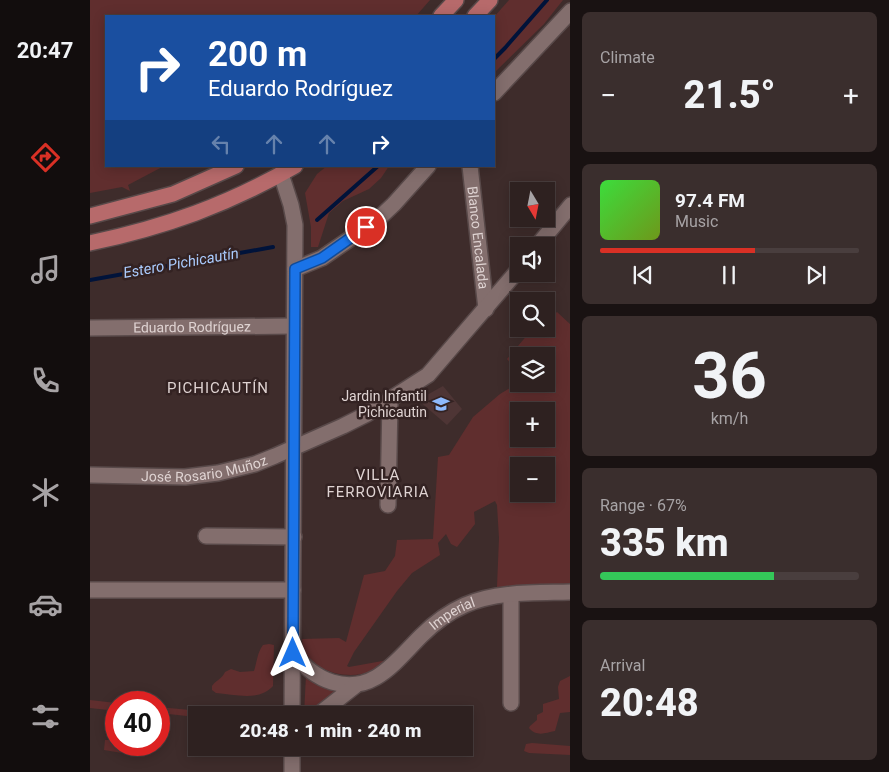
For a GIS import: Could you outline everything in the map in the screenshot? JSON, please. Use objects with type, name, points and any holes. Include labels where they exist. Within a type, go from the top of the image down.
[{"type":"main road","points":[[442,15],[456,0]]},
{"type":"main road","points":[[476,15],[490,0]]},
{"type":"main road","points":[[90,216],[173,194],[234,167]]},
{"type":"main road","points":[[90,243],[182,219],[243,194],[282,170]]},
{"type":"street","points":[[495,92],[570,11]]},
{"type":"street","points":[[295,269],[322,258],[376,221],[427,167]]},
{"type":"street","name":"Blanco Encalada","points":[[470,167],[486,309]]},
{"type":"street","points":[[282,170],[295,225],[292,706]]},
{"type":"street","points":[[544,237],[570,205]]},
{"type":"street","name":"José Rosario Muñoz","points":[[90,475],[185,477],[234,470],[255,464],[343,426],[390,400],[428,375],[510,280]]},
{"type":"street","name":"Eduardo Rodríguez","points":[[90,328],[294,326]]},
{"type":"street","points":[[388,505],[390,400]]},
{"type":"street","points":[[206,536],[294,537]]},
{"type":"street","points":[[90,590],[294,590]]},
{"type":"street","name":"Imperial","points":[[329,706],[355,686],[376,678],[386,671],[421,636],[464,605],[511,595],[570,592]]},
{"type":"street","points":[[511,595],[511,703]]},
{"type":"street","points":[[293,653],[305,667],[320,677],[337,684],[355,686]]},
{"type":"street","points":[[292,756],[292,772]]},
{"type":"shaded area","points":[[90,0],[430,0],[417,15],[105,15],[105,167],[162,167],[128,185],[130,191],[122,187],[90,193]]},
{"type":"shaded area","points":[[509,0],[563,0],[544,24],[495,72],[495,16]]},
{"type":"shaded area","points":[[326,167],[388,167],[381,178],[369,189],[343,201],[329,213],[318,247],[311,247],[311,227],[305,193],[317,174]]},
{"type":"shaded area","points":[[557,312],[570,324],[570,586],[497,587],[499,538],[497,505],[495,501],[474,512],[475,524],[457,547],[451,544],[446,534],[438,543],[440,555],[412,573],[354,652],[347,666],[388,660],[373,670],[350,675],[328,671],[318,666],[304,650],[302,639],[339,638],[346,642],[364,575],[385,571],[395,556],[397,540],[433,539],[438,457],[449,455],[473,417],[500,394],[510,388],[510,392],[555,392],[555,347],[517,347],[526,337],[555,337],[555,314]]},
{"type":"shaded area","name":"Jardin Infantil Pichicautin","points":[[443,386],[462,409],[447,425],[418,400]]},
{"type":"shaded area","points":[[263,645],[274,645],[273,686],[267,691],[254,696],[246,696],[216,693],[212,690],[213,684],[225,672],[231,669],[240,672],[254,671],[261,648]]},
{"type":"shaded area","points":[[306,675],[343,691],[323,706],[304,706]]},
{"type":"shaded area","points":[[570,676],[570,712],[560,713],[555,731],[541,734],[535,733],[529,728],[537,720],[537,715],[543,712],[543,704],[559,699],[558,687],[560,681]]},
{"type":"shaded area","points":[[90,700],[105,702],[105,710],[90,708]]},
{"type":"shaded area","points":[[170,708],[188,710],[188,716],[170,714]]},
{"type":"shaded area","points":[[526,744],[570,746],[570,755],[529,753],[524,751]]},
{"type":"waterway","name":"Estero Pichicautín","points":[[495,58],[547,0]]},
{"type":"waterway","name":"Estero Pichicautín","points":[[317,220],[377,167]]},
{"type":"waterway","name":"Estero Pichicautín","points":[[90,280],[273,247]]},
{"type":"place","name":"Jardin Infantil Pichicautin","points":[[441,404]]},
{"type":"district","name":"PICHICAUTÍN","points":[[218,388]]},
{"type":"district","name":"VILLA FERROVIARIA","points":[[378,484]]},
{"type":"route","points":[[293,653],[295,269],[322,258],[366,227]]}]
